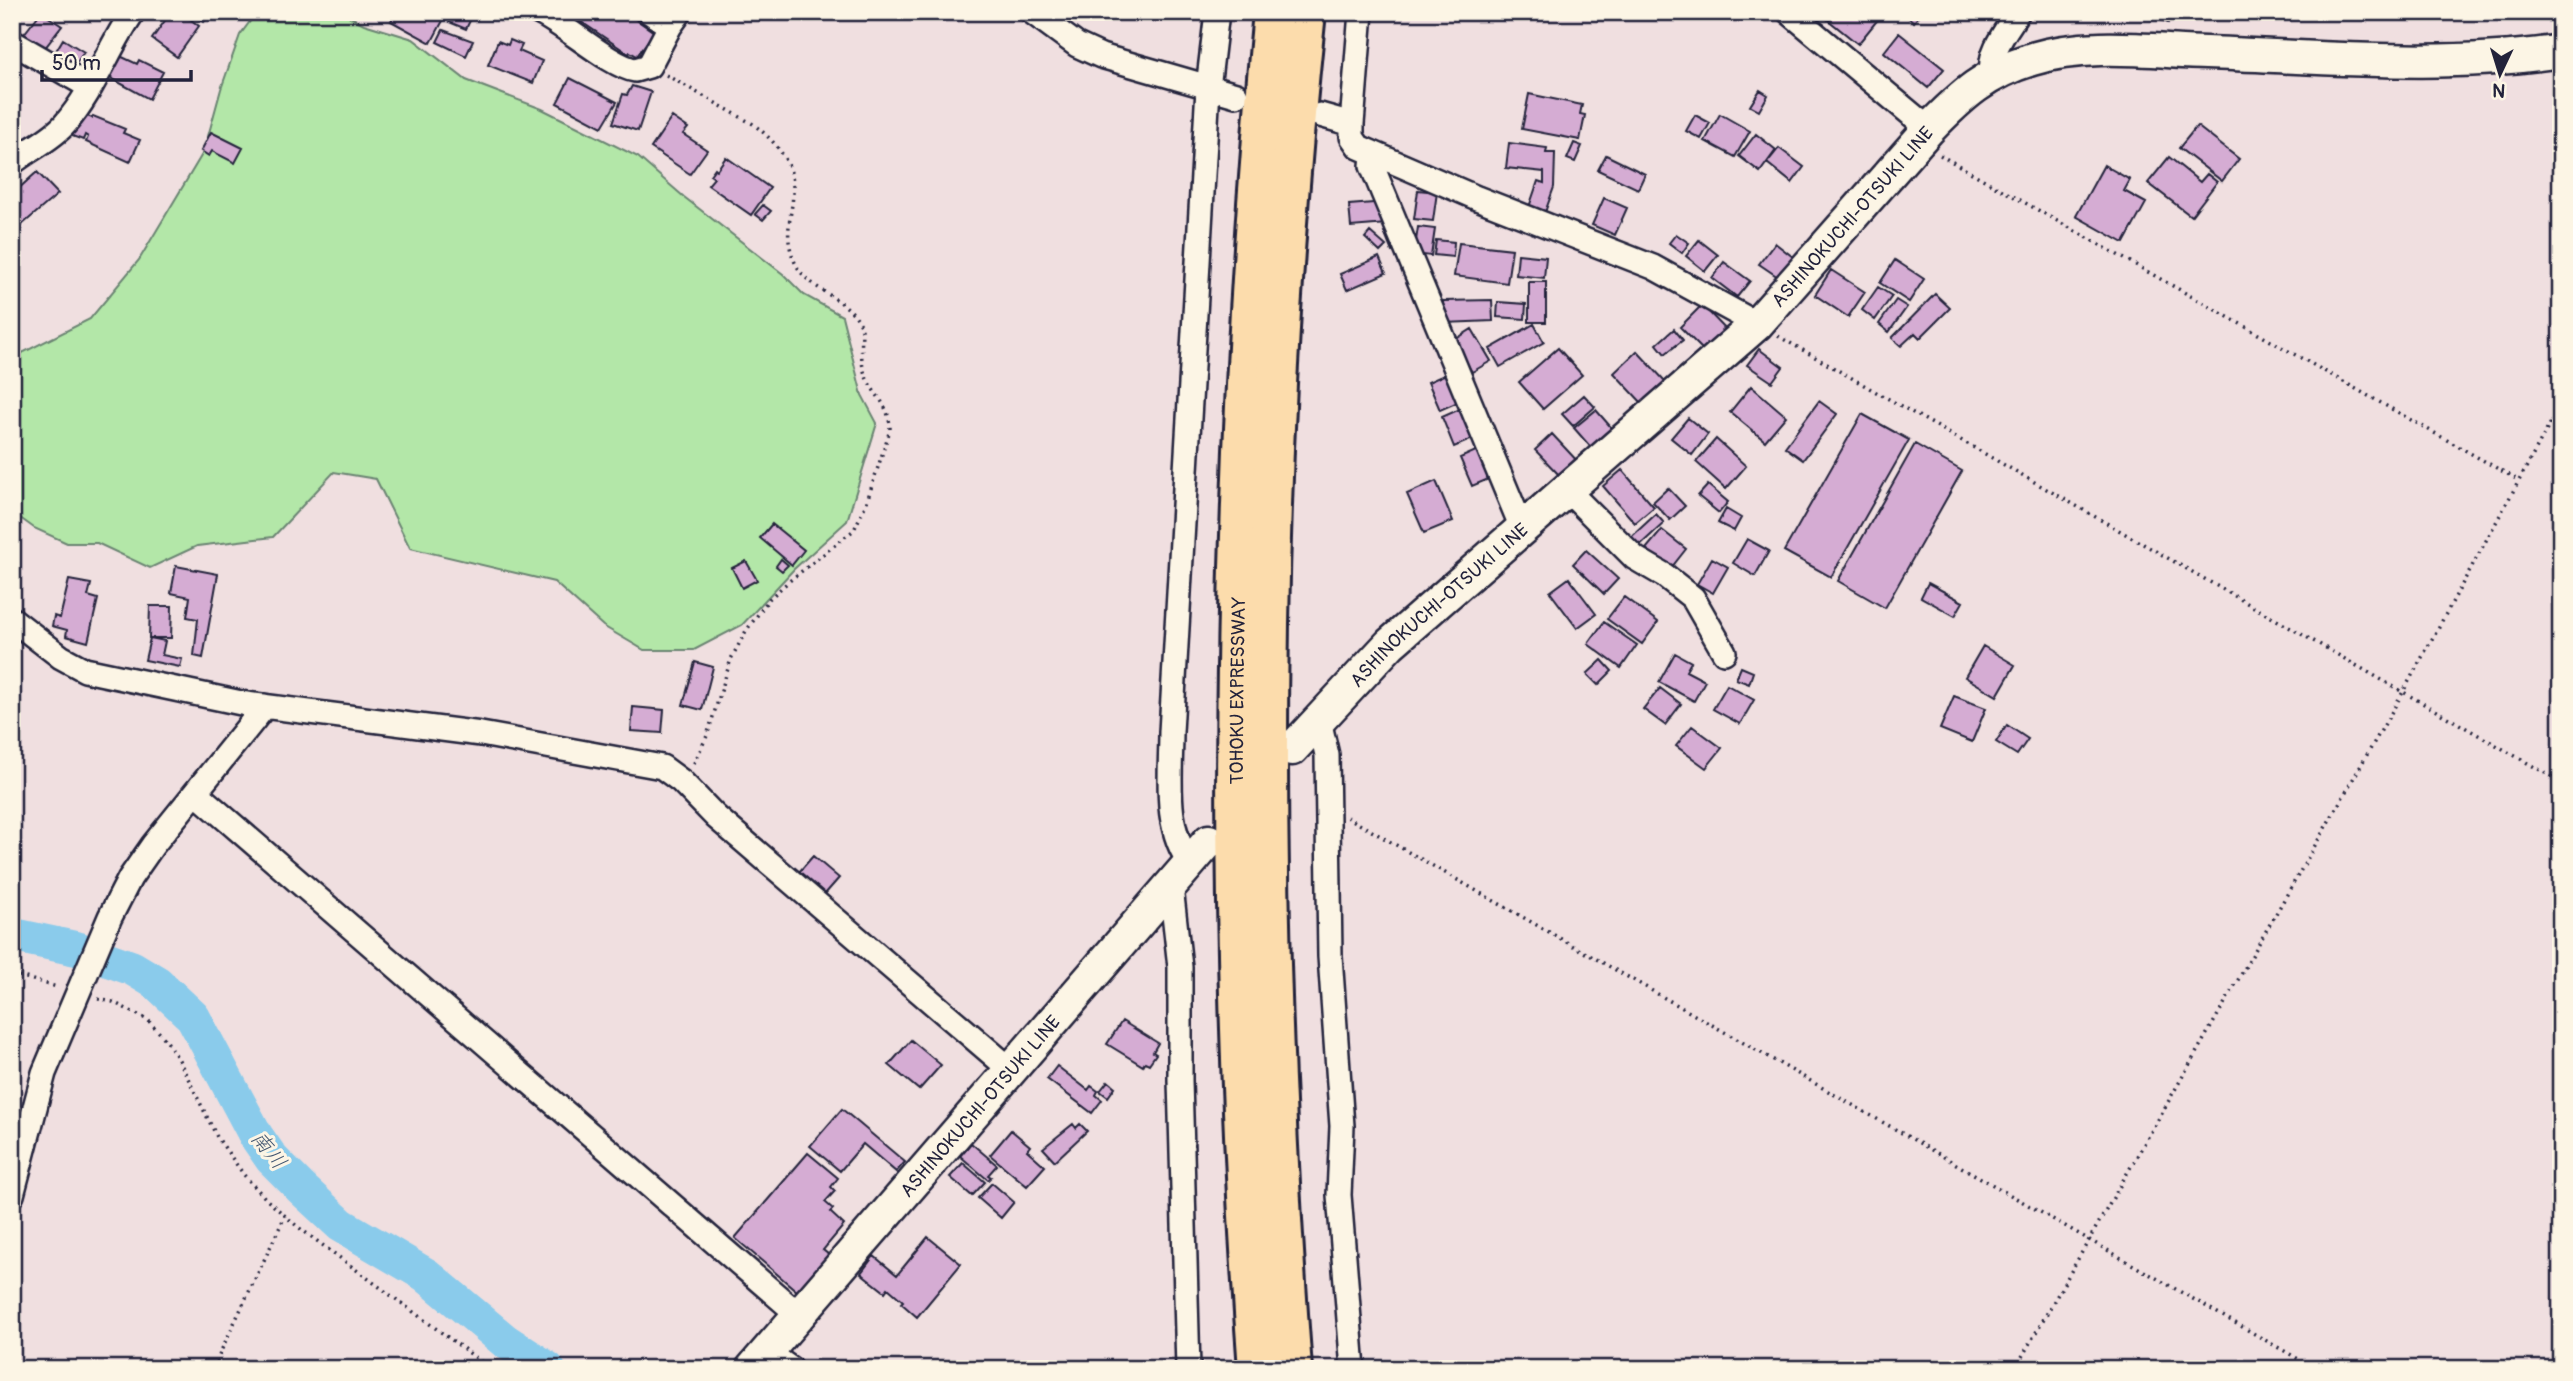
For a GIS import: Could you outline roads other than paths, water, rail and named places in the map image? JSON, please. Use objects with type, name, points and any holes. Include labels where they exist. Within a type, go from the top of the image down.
[{"type":"highway","name":"TOHOKU EXPRESSWAY","points":[[1258,1369],[1241,1073],[1235,896],[1235,678],[1239,504],[1250,297],[1273,12]]},
{"type":"highway","name":"TOHOKU EXPRESSWAY","points":[[1292,1369],[1275,1074],[1270,896],[1269,680],[1282,303],[1306,12]]},
{"type":"main road","name":"ASHINOKUCHI-OTSUKI LINE","points":[[1292,749],[1390,645],[1757,324],[1923,136],[1967,91],[1993,74],[2036,58],[2101,50],[2435,61],[2517,58],[2561,51]]},
{"type":"main road","name":"ASHINOKUCHI-OTSUKI LINE","points":[[770,1363],[799,1315],[1190,864]]},
{"type":"street","points":[[12,163],[58,132],[90,88],[133,12]]},
{"type":"street","points":[[538,12],[628,69],[642,70],[649,66],[675,19],[650,12]]},
{"type":"street","points":[[1032,12],[1087,51],[1236,95]]},
{"type":"street","points":[[1188,1369],[1180,1080],[1180,967],[1190,864],[1181,850],[1174,824],[1171,798],[1171,732],[1208,88],[1217,12]]},
{"type":"street","points":[[1361,12],[1352,124],[1352,137],[1359,147],[1373,155],[1653,267],[1757,324]]},
{"type":"street","points":[[1789,12],[1923,136]]},
{"type":"street","points":[[1993,74],[1991,65],[1994,55],[2018,12]]},
{"type":"street","points":[[12,42],[90,88]]},
{"type":"street","points":[[1320,116],[1352,124]]},
{"type":"street","points":[[1373,155],[1372,166],[1522,528]]},
{"type":"street","points":[[1567,490],[1635,558],[1664,575],[1693,598],[1724,652]]},
{"type":"street","points":[[12,619],[61,657],[85,670],[265,706],[481,734],[662,767],[681,780],[716,817],[1011,1070]]},
{"type":"street","points":[[12,1195],[44,1073],[110,917],[130,878],[153,845],[265,706]]},
{"type":"street","points":[[1319,720],[1326,755],[1329,807],[1330,956],[1342,1126],[1339,1195],[1353,1369]]},
{"type":"street","points":[[196,793],[799,1315]]},
{"type":"waterway","name":"南川","points":[[12,935],[78,949],[132,968],[157,983],[193,1017],[256,1136],[272,1159],[301,1188],[341,1225],[426,1275],[505,1341],[548,1369]]}]
